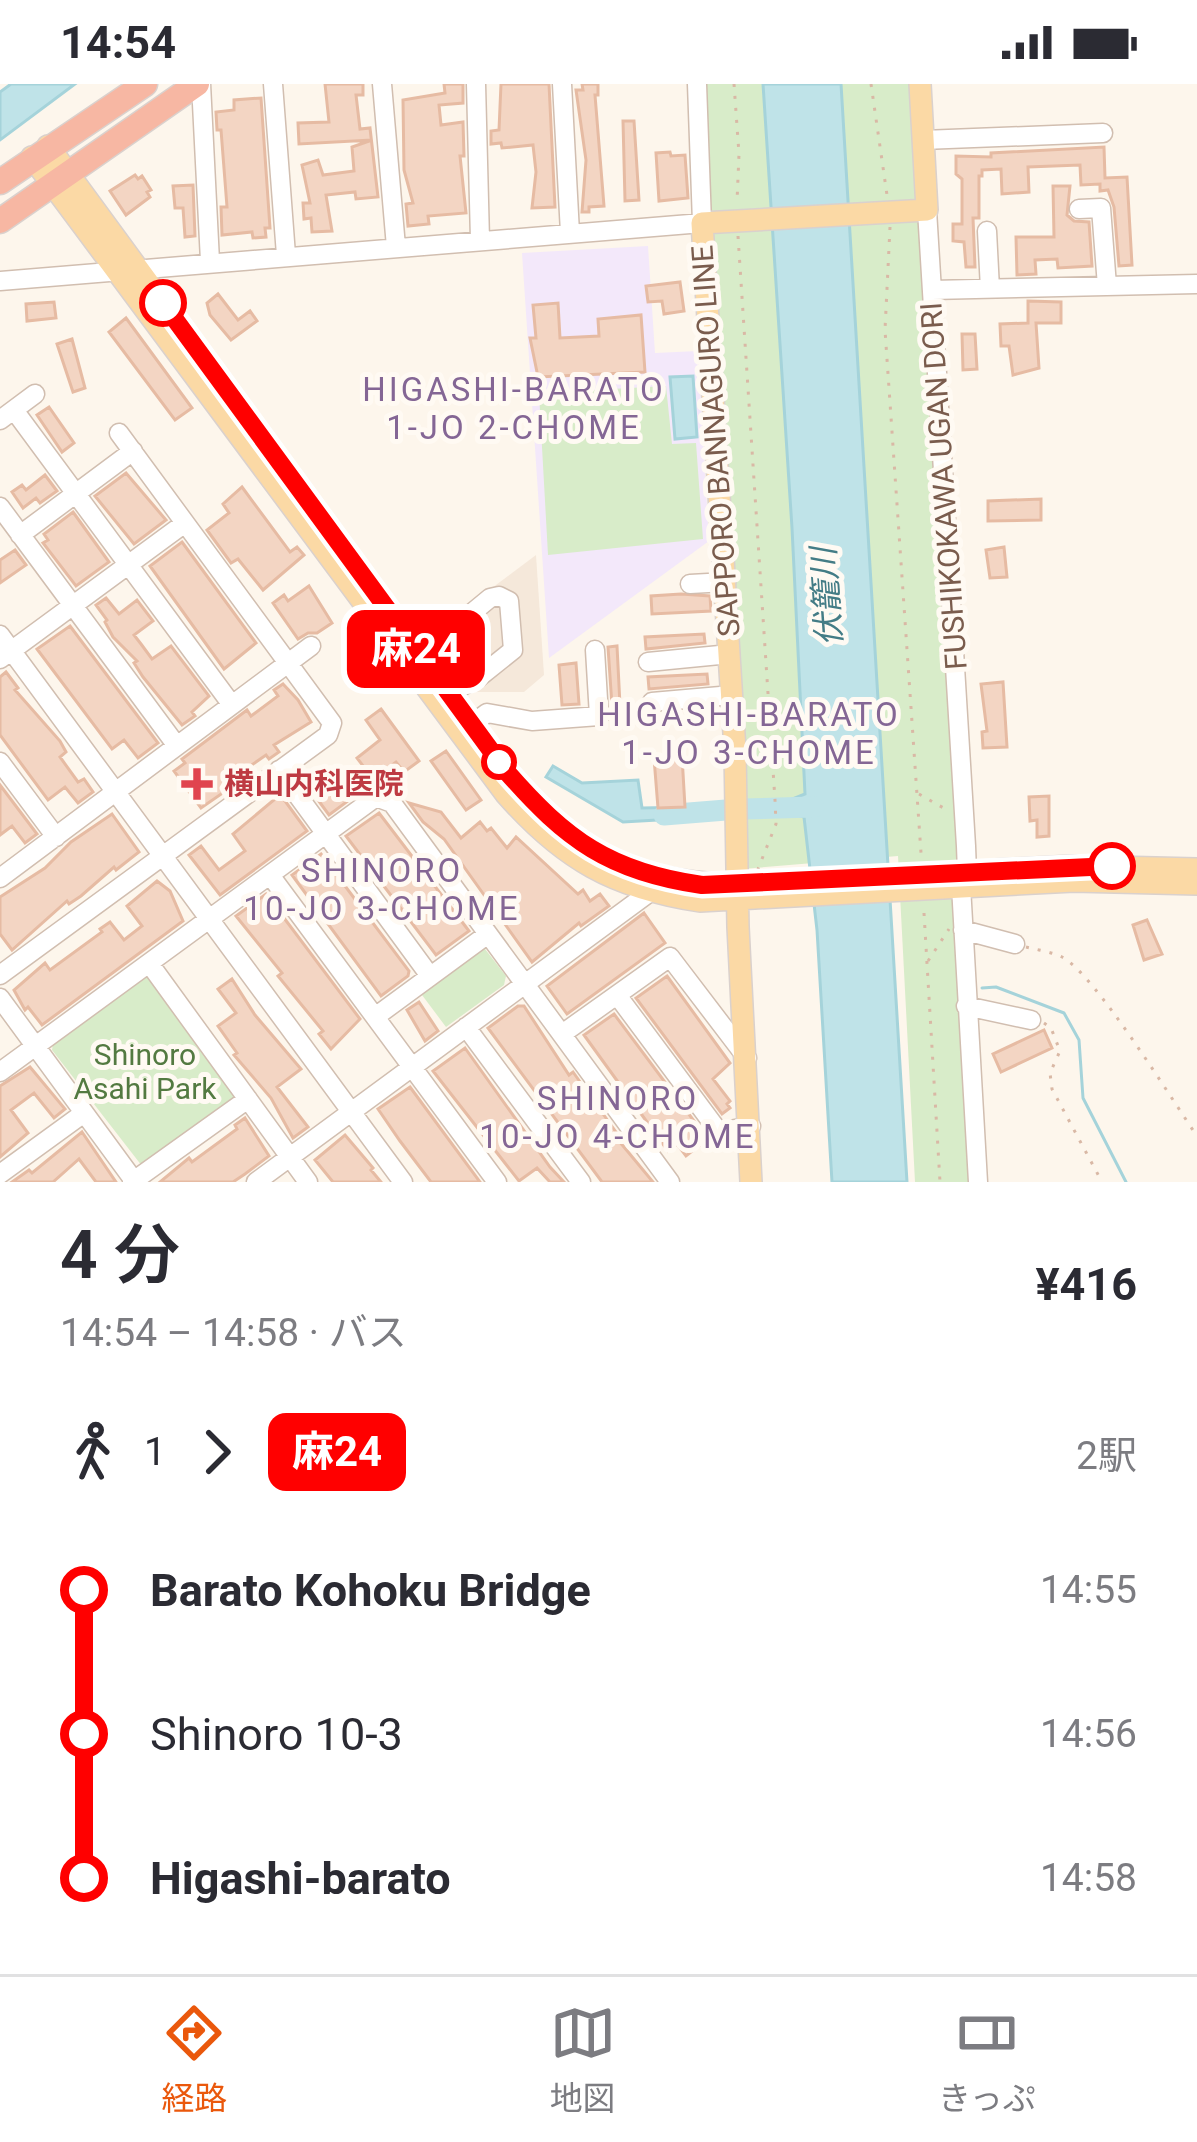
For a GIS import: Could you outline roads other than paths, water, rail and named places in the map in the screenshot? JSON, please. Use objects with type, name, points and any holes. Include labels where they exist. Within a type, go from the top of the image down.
[{"type":"highway","points":[[0,182],[145,84]]},
{"type":"highway","points":[[0,221],[199,84]]},
{"type":"main road","name":"FUSHIKOKAWA UGAN DORI","points":[[920,84],[927,210]]},
{"type":"main road","points":[[40,152],[506,794],[566,853],[650,892],[700,902],[738,893],[789,891],[917,873],[964,879],[1197,884]]},
{"type":"main road","name":"SAPPORO BANNAGURO LINE","points":[[752,1182],[730,654],[701,223],[737,218],[882,218],[927,210]]},
{"type":"main road","points":[[126,268],[539,809],[595,854],[665,880],[738,893]]},
{"type":"main road","points":[[964,879],[1073,866],[1197,869]]},
{"type":"street","points":[[199,84],[210,261]]},
{"type":"street","points":[[273,84],[286,255]]},
{"type":"street","points":[[382,84],[397,247]]},
{"type":"street","points":[[476,84],[480,240]]},
{"type":"street","points":[[562,84],[570,233]]},
{"type":"street","points":[[0,281],[701,223],[697,84]]},
{"type":"street","points":[[923,140],[1102,133]]},
{"type":"street","points":[[1079,209],[1101,208],[1107,286]]},
{"type":"street","name":"FUSHIKOKAWA UGAN DORI","points":[[927,210],[964,879],[957,927],[977,1182]]},
{"type":"street","points":[[987,231],[990,289]]},
{"type":"street","points":[[932,290],[1197,284]]},
{"type":"street","points":[[35,394],[7,415],[75,494],[232,705]]},
{"type":"street","points":[[0,975],[328,735],[332,723],[119,433]]},
{"type":"street","points":[[20,535],[133,451]]},
{"type":"street","points":[[0,507],[177,746]]},
{"type":"street","points":[[185,523],[71,607],[4,649],[116,792],[403,1182]]},
{"type":"street","points":[[690,584],[725,582]]},
{"type":"street","points":[[421,655],[490,598],[502,596],[508,602],[513,650],[485,673],[449,692]]},
{"type":"street","points":[[0,877],[311,646]]},
{"type":"street","points":[[472,724],[487,713],[532,721],[599,716],[595,650]]},
{"type":"street","points":[[648,662],[730,654]]},
{"type":"street","points":[[652,702],[732,694]]},
{"type":"street","points":[[0,762],[56,836]]},
{"type":"street","points":[[279,770],[430,976]]},
{"type":"street","points":[[0,1072],[376,797],[392,803],[670,1182]]},
{"type":"street","points":[[270,875],[497,1182]]},
{"type":"street","points":[[256,1182],[650,892]]},
{"type":"street","points":[[957,927],[1015,944]]},
{"type":"street","points":[[375,1017],[488,934]]},
{"type":"street","points":[[562,1034],[670,957],[747,1059]]},
{"type":"street","points":[[149,963],[308,1182]]},
{"type":"street","points":[[617,994],[719,1132],[751,1126]]},
{"type":"street","points":[[0,998],[134,1182],[248,1100]]},
{"type":"street","points":[[966,1006],[1031,1020]]},
{"type":"street","points":[[466,1027],[580,1182]]},
{"type":"street","points":[[0,1174],[84,1112]]},
{"type":"water","points":[[11,84],[75,84],[0,140],[0,92]]},
{"type":"water","name":"伏籠川","points":[[763,84],[841,84],[907,1182],[832,1182],[817,930],[804,817],[791,813],[790,800],[805,794]]},
{"type":"water","points":[[693,376],[697,437],[675,439],[670,377]]},
{"type":"water","points":[[553,766],[582,783],[638,780],[642,808],[691,807],[692,818],[623,822],[546,777]]},
{"type":"waterway","points":[[744,809],[814,807]]},
{"type":"waterway","points":[[664,815],[726,810]]},
{"type":"waterway","points":[[982,988],[996,987],[1064,1013],[1079,1040],[1083,1098],[1126,1182]]},
{"type":"place","name":"横山内科医院","points":[[197,784]]},
{"type":"district","name":"HIGASHI-BARATO 1-JO 2-CHOME","points":[[514,408]]},
{"type":"district","name":"HIGASHI-BARATO 1-JO 3-CHOME","points":[[749,733]]},
{"type":"district","name":"SHINORO 10-JO 3-CHOME","points":[[382,889]]},
{"type":"district","name":"SHINORO 10-JO 4-CHOME","points":[[618,1117]]},
{"type":"park label","name":"Shinoro Asahi Park","points":[[145,1072]]}]
